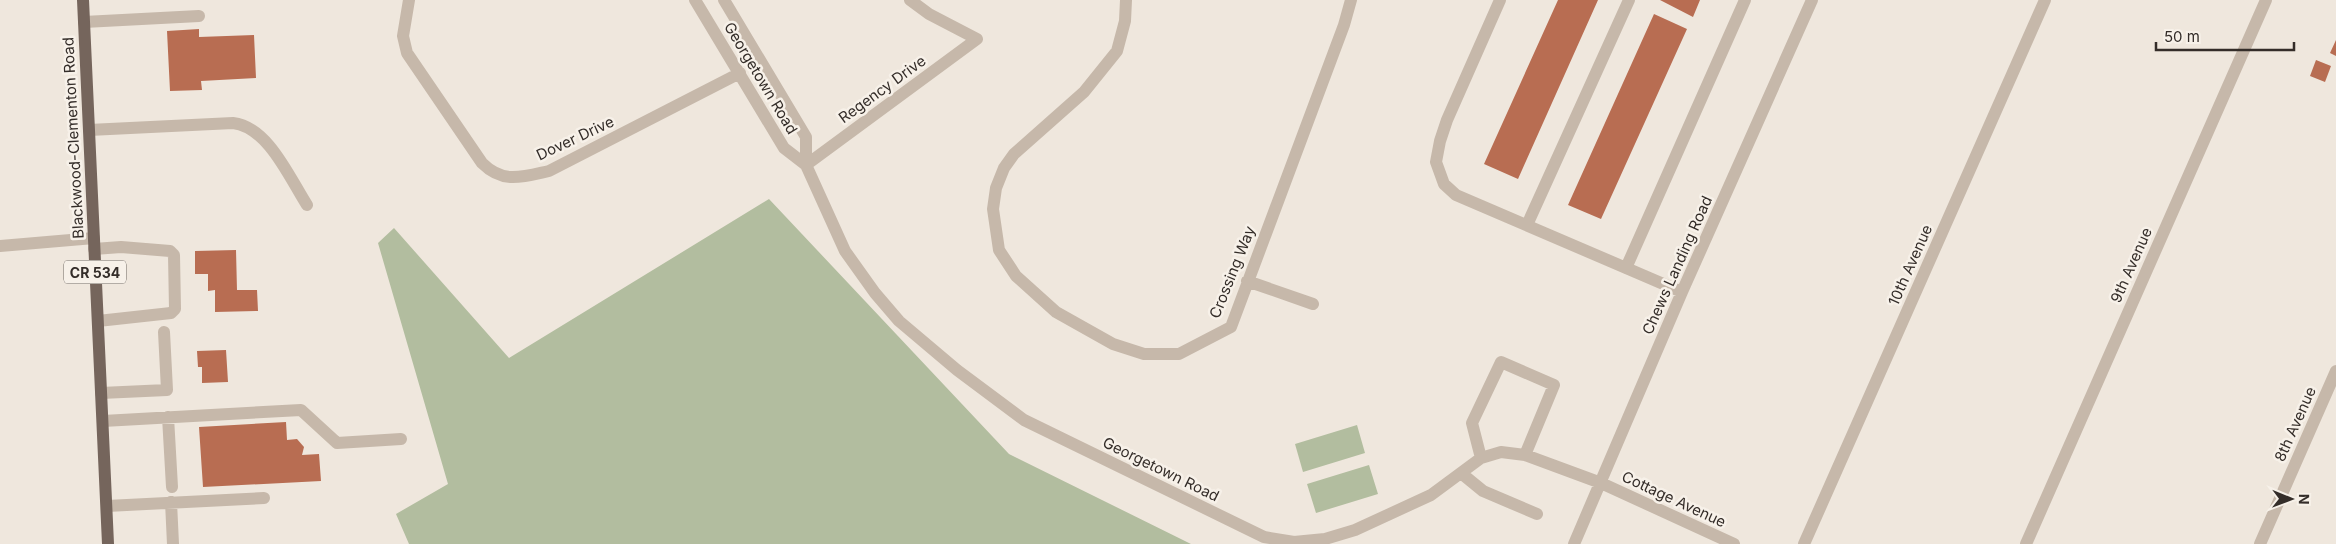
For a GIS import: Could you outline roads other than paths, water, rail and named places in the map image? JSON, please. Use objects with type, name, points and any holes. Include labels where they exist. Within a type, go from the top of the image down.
[{"type":"main road","name":"Blackwood-Clementon Road","points":[[83,0],[108,544]]},
{"type":"street","name":"Dover Drive","points":[[409,0],[403,36],[407,53],[482,162],[492,172],[501,176],[520,177],[549,172],[740,73]]},
{"type":"street","name":"Georgetown Road","points":[[695,0],[784,148],[806,165]]},
{"type":"street","name":"Georgetown Road","points":[[724,0],[806,137],[806,165],[845,251],[875,293],[899,321],[956,370],[1024,420],[1264,537],[1294,542],[1325,539],[1355,530],[1431,495],[1481,458],[1501,452],[1525,455],[1601,483]]},
{"type":"street","name":"Regency Drive","points":[[806,165],[977,39],[929,14],[910,0]]},
{"type":"street","name":"Crossing Way","points":[[1126,0],[1125,21],[1117,51],[1084,92],[1014,154],[1004,168],[996,188],[993,209],[1000,250],[1016,276],[1056,312],[1113,344],[1144,354],[1179,354],[1231,328],[1344,24],[1351,0]]},
{"type":"street","points":[[1500,0],[1447,120],[1436,162],[1444,184],[1456,195],[1682,292]]},
{"type":"street","points":[[1528,226],[1629,0]]},
{"type":"street","points":[[1626,268],[1745,0]]},
{"type":"street","name":"Chews Landing Road","points":[[1574,544],[1682,292],[1812,0]]},
{"type":"street","name":"10th Avenue","points":[[1804,544],[2045,0]]},
{"type":"street","name":"9th Avenue","points":[[2026,544],[2266,0]]},
{"type":"street","points":[[84,22],[199,16]]},
{"type":"street","points":[[89,130],[242,124],[254,130],[265,139],[307,205]]},
{"type":"street","points":[[0,246],[94,243],[170,251],[174,255],[175,309],[171,313],[98,321]]},
{"type":"street","points":[[1247,281],[1313,304]]},
{"type":"street","points":[[101,393],[167,390],[164,332]]},
{"type":"street","points":[[1481,458],[1472,423],[1501,362],[1554,385],[1525,455]]},
{"type":"street","name":"8th Avenue","points":[[2260,544],[2336,372]]},
{"type":"street","points":[[102,421],[301,410],[338,443],[401,439]]},
{"type":"street","points":[[168,417],[172,487]]},
{"type":"street","points":[[1461,473],[1483,491],[1537,514]]},
{"type":"street","name":"Cottage Avenue","points":[[1601,483],[1734,544]]},
{"type":"street","points":[[106,506],[264,498]]},
{"type":"street","points":[[171,502],[173,544]]}]
